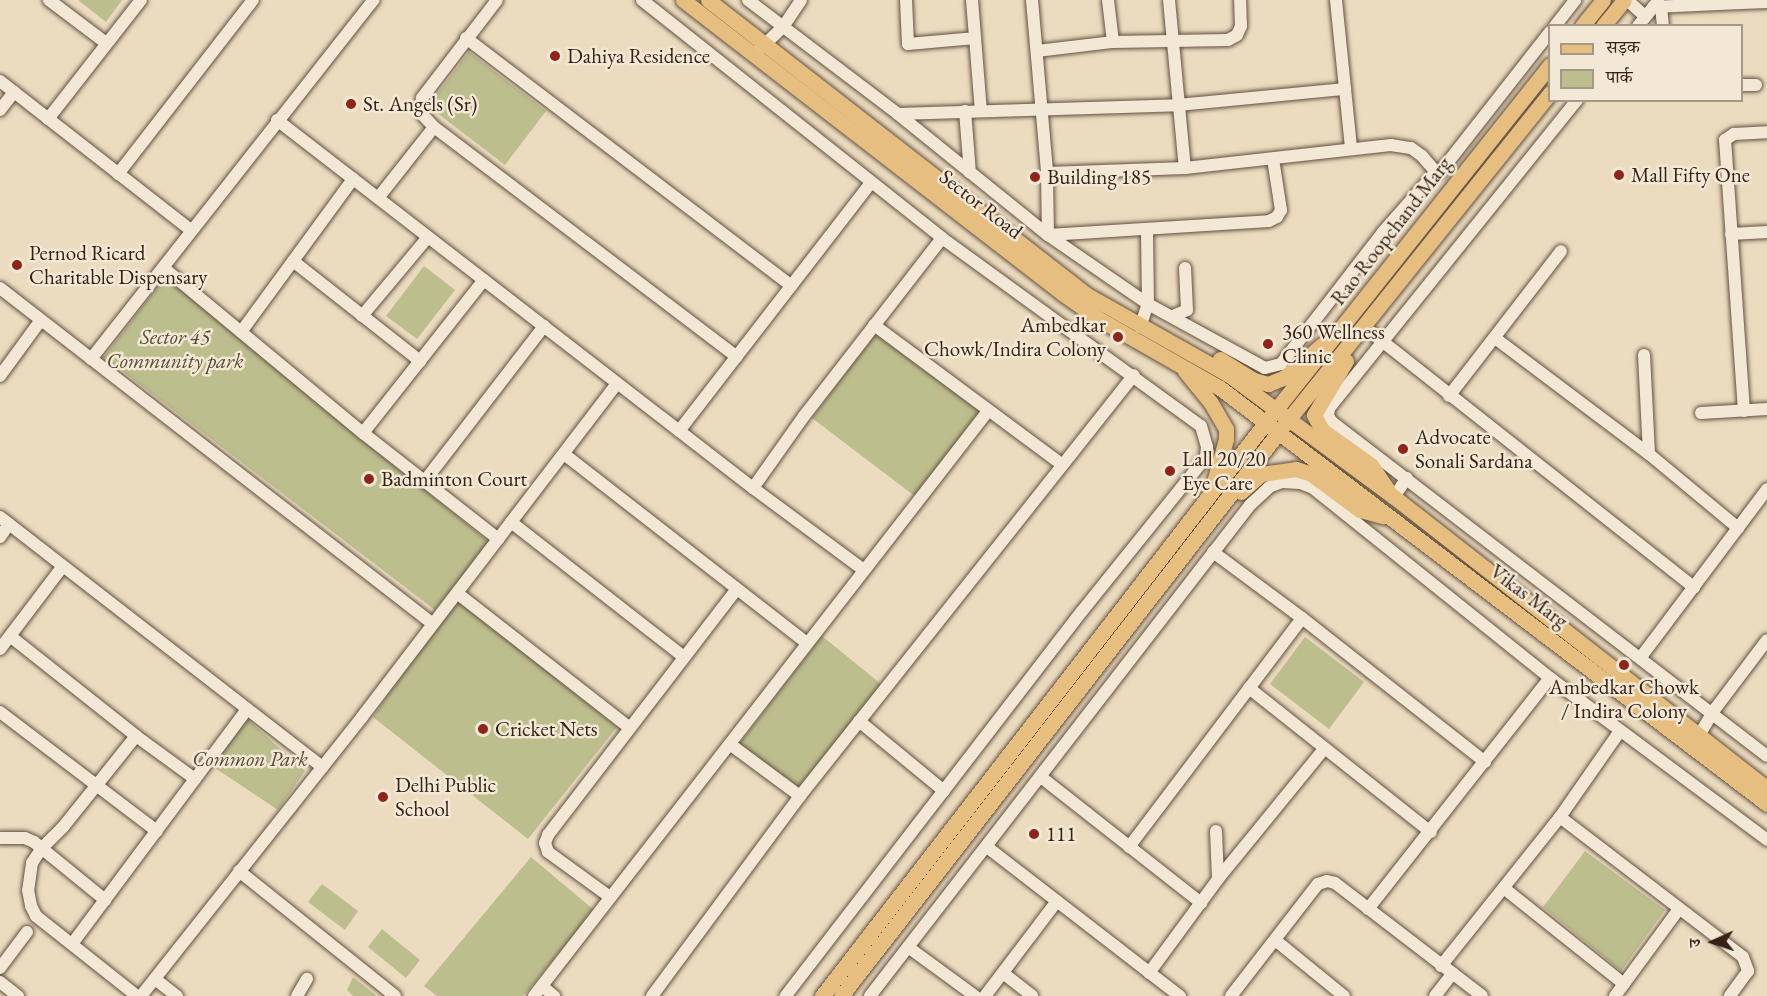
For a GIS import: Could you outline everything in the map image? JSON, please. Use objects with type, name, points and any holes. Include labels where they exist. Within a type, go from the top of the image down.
[{"type":"main road","name":"Sector Road","points":[[683,0],[760,49],[1087,294],[1140,327],[1194,353],[1229,375],[1270,416]]},
{"type":"main road","name":"Sector Road","points":[[708,0],[760,49],[1062,293],[1099,319],[1270,416]]},
{"type":"main road","points":[[1584,24],[1603,0]]},
{"type":"main road","points":[[1605,24],[1625,0]]},
{"type":"main road","name":"Rao Roopchand Marg","points":[[877,937],[1270,416],[1338,334],[1458,177],[1548,67]]},
{"type":"main road","name":"Rao Roopchand Marg","points":[[1216,513],[1548,95]]},
{"type":"main road","points":[[1194,353],[1213,356],[1254,380],[1268,384],[1285,377],[1306,356],[1338,334]]},
{"type":"main road","points":[[1353,338],[1348,357],[1314,415],[1322,430],[1380,474],[1392,496]]},
{"type":"main road","points":[[1180,364],[1211,403],[1226,429],[1222,456],[1211,494]]},
{"type":"main road","name":"Vikas Marg","points":[[1270,416],[1392,496],[1696,741],[1767,804]]},
{"type":"main road","name":"Vikas Marg","points":[[1284,426],[1391,519],[1696,741],[1767,788]]},
{"type":"main road","points":[[822,996],[877,937],[1216,513],[1261,474],[1296,469],[1311,474],[1360,510],[1391,519]]},
{"type":"main road","points":[[841,996],[877,937]]},
{"type":"street","points":[[49,0],[106,43]]},
{"type":"street","points":[[48,119],[141,0]]},
{"type":"street","points":[[118,174],[253,0]]},
{"type":"street","points":[[91,359],[277,120],[374,0]]},
{"type":"street","points":[[497,0],[422,98],[423,115],[434,128],[737,357]]},
{"type":"street","points":[[642,0],[871,183],[1201,426],[1206,441],[1206,457],[1082,611],[786,996]]},
{"type":"street","points":[[748,0],[898,114],[1048,235],[1148,304],[1265,368],[1281,364],[1383,232],[1438,172],[1548,34]]},
{"type":"street","points":[[760,49],[783,27],[801,0]]},
{"type":"street","points":[[906,0],[908,44],[975,38]]},
{"type":"street","points":[[972,0],[981,111]]},
{"type":"street","points":[[1032,0],[1047,173],[1048,235]]},
{"type":"street","points":[[1108,0],[1113,42]]},
{"type":"street","points":[[1170,0],[1185,168]]},
{"type":"street","points":[[1037,51],[1113,42],[1228,40],[1237,35],[1240,26],[1240,0]]},
{"type":"street","points":[[1336,0],[1351,148]]},
{"type":"street","points":[[1557,24],[1575,0]]},
{"type":"street","points":[[1625,0],[1651,11],[1661,24]]},
{"type":"street","points":[[1651,11],[1741,2],[1767,2]]},
{"type":"street","points":[[466,39],[791,286]]},
{"type":"street","points":[[0,81],[191,230]]},
{"type":"street","points":[[1743,85],[1756,85]]},
{"type":"street","points":[[898,114],[965,111],[1042,112],[1178,105],[1345,89]]},
{"type":"street","points":[[0,110],[14,92]]},
{"type":"street","points":[[1575,102],[1490,215],[1329,408],[1328,416],[1332,422],[1767,756]]},
{"type":"street","points":[[965,111],[970,173]]},
{"type":"street","points":[[277,120],[753,488],[864,570]]},
{"type":"street","points":[[378,198],[434,128]]},
{"type":"street","points":[[1744,411],[1725,140],[1734,134],[1767,132]]},
{"type":"street","points":[[1047,173],[1185,168],[1391,145],[1411,148],[1438,172],[1458,177]]},
{"type":"street","points":[[1048,235],[1269,221],[1277,217],[1281,210],[1273,159]]},
{"type":"street","points":[[241,332],[353,179]]},
{"type":"street","points":[[680,431],[871,183]]},
{"type":"street","points":[[1140,327],[1148,304],[1147,229]]},
{"type":"street","points":[[1731,234],[1767,232]]},
{"type":"street","points":[[362,316],[428,237]]},
{"type":"street","points":[[753,488],[942,237]]},
{"type":"street","points":[[1449,396],[1561,251]]},
{"type":"street","points":[[293,261],[420,362]]},
{"type":"street","points":[[164,267],[363,433],[498,539]]},
{"type":"street","points":[[1173,316],[1187,310],[1185,268]]},
{"type":"street","points":[[363,433],[484,280]]},
{"type":"street","points":[[0,288],[433,624]]},
{"type":"street","points":[[0,376],[41,320]]},
{"type":"street","points":[[874,325],[1061,464]]},
{"type":"street","points":[[424,482],[544,326]]},
{"type":"street","points":[[1363,326],[1694,587]]},
{"type":"street","points":[[1495,338],[1649,454],[1738,528]]},
{"type":"street","points":[[1644,355],[1649,454]]},
{"type":"street","points":[[652,996],[800,796],[1061,464],[1134,375]]},
{"type":"street","points":[[136,736],[42,848],[32,863],[28,878],[31,906],[36,916],[139,996],[155,979],[322,767],[617,383]]},
{"type":"street","points":[[1701,413],[1767,409]]},
{"type":"street","points":[[554,996],[538,991],[988,411]]},
{"type":"street","points":[[564,453],[807,644]]},
{"type":"street","points":[[1392,496],[1407,478]]},
{"type":"street","points":[[870,996],[1250,505],[1269,487],[1282,482],[1304,484],[1363,527],[1550,678],[1767,840]]},
{"type":"street","points":[[1641,657],[1767,489]]},
{"type":"street","points":[[0,537],[5,521],[322,767]]},
{"type":"street","points":[[511,522],[684,657]]},
{"type":"street","points":[[1213,552],[1302,618],[1485,762]]},
{"type":"street","points":[[0,650],[63,566]]},
{"type":"street","points":[[610,897],[548,852],[545,843],[548,835],[737,589]]},
{"type":"street","points":[[457,593],[630,728]]},
{"type":"street","points":[[1129,847],[1302,618]]},
{"type":"street","points":[[10,636],[136,736],[195,779]]},
{"type":"street","points":[[1696,741],[1712,714],[1767,639]]},
{"type":"street","points":[[1368,909],[1431,832],[1550,678]]},
{"type":"street","points":[[1249,688],[1431,832]]},
{"type":"street","points":[[72,944],[247,709]]},
{"type":"street","points":[[0,712],[157,831]]},
{"type":"street","points":[[860,721],[944,791]]},
{"type":"street","points":[[1441,966],[1505,889],[1560,817],[1620,730]]},
{"type":"street","points":[[731,745],[800,796]]},
{"type":"street","points":[[1149,973],[1218,879],[1324,749]]},
{"type":"street","points":[[1041,777],[1201,903]]},
{"type":"street","points":[[1560,817],[1743,957],[1748,971],[1730,996]]},
{"type":"street","points":[[1216,831],[1218,879]]},
{"type":"street","points":[[0,838],[25,838],[42,848],[105,900]]},
{"type":"street","points":[[987,847],[1180,996]]},
{"type":"street","points":[[239,871],[394,996]]},
{"type":"street","points":[[1231,996],[1318,884],[1327,881],[1335,884],[1482,996]]},
{"type":"street","points":[[1505,889],[1623,984]]},
{"type":"street","points":[[985,996],[1057,901]]},
{"type":"street","points":[[1615,996],[1679,909]]},
{"type":"street","points":[[0,968],[27,932]]},
{"type":"street","points":[[1275,940],[1343,996]]},
{"type":"street","points":[[908,947],[975,996]]},
{"type":"street","points":[[1003,973],[1032,996]]},
{"type":"street","points":[[1435,996],[1453,973]]},
{"type":"street","points":[[155,979],[177,996]]},
{"type":"street","points":[[297,996],[307,979]]},
{"type":"street","points":[[0,982],[18,996]]},
{"type":"green space","points":[[78,0],[122,0],[106,22]]},
{"type":"green space","points":[[469,52],[546,111],[505,165],[428,106]]},
{"type":"green space","points":[[424,266],[455,290],[417,339],[386,316]]},
{"type":"green space","name":"Sector 45 Community park","points":[[165,277],[489,542],[435,610],[104,357]]},
{"type":"green space","points":[[876,333],[980,412],[916,497],[812,418]]},
{"type":"green space","points":[[455,595],[617,727],[528,839],[373,717]]},
{"type":"green space","points":[[822,636],[881,684],[799,790],[739,744]]},
{"type":"green space","points":[[1305,637],[1364,682],[1329,729],[1270,684]]},
{"type":"green space","name":"Common Park","points":[[246,718],[305,771],[278,810],[212,766]]},
{"type":"green space","points":[[1585,851],[1665,910],[1621,971],[1543,907]]},
{"type":"green space","points":[[531,857],[594,910],[523,996],[437,996],[424,986]]},
{"type":"green space","points":[[322,884],[358,911],[345,930],[308,902]]},
{"type":"green space","points":[[382,929],[420,960],[406,978],[368,947]]},
{"type":"green space","points":[[353,977],[377,996],[353,996],[347,990]]},
{"type":"place","name":"Dahiya Residence","points":[[555,56]]},
{"type":"place","name":"St. Angels (Sr)","points":[[351,104]]},
{"type":"place","name":"Mall Fifty One","points":[[1619,175]]},
{"type":"place","name":"Building 185","points":[[1035,177]]},
{"type":"place","name":"Pernod Ricard Charitable Dispensary","points":[[17,265]]},
{"type":"place","name":"Ambedkar Chowk/Indira Colony","points":[[1118,337]]},
{"type":"place","name":"360 Wellness Clinic","points":[[1268,344]]},
{"type":"place","name":"Advocate Sonali Sardana","points":[[1403,449]]},
{"type":"place","name":"Lall 20/20 Eye Care","points":[[1170,471]]},
{"type":"place","name":"Badminton Court","points":[[369,479]]},
{"type":"place","name":"Ambedkar Chowk / Indira Colony","points":[[1624,665]]},
{"type":"place","name":"Cricket Nets","points":[[483,729]]},
{"type":"place","name":"Delhi Public School","points":[[383,797]]},
{"type":"place","name":"111","points":[[1034,834]]}]
